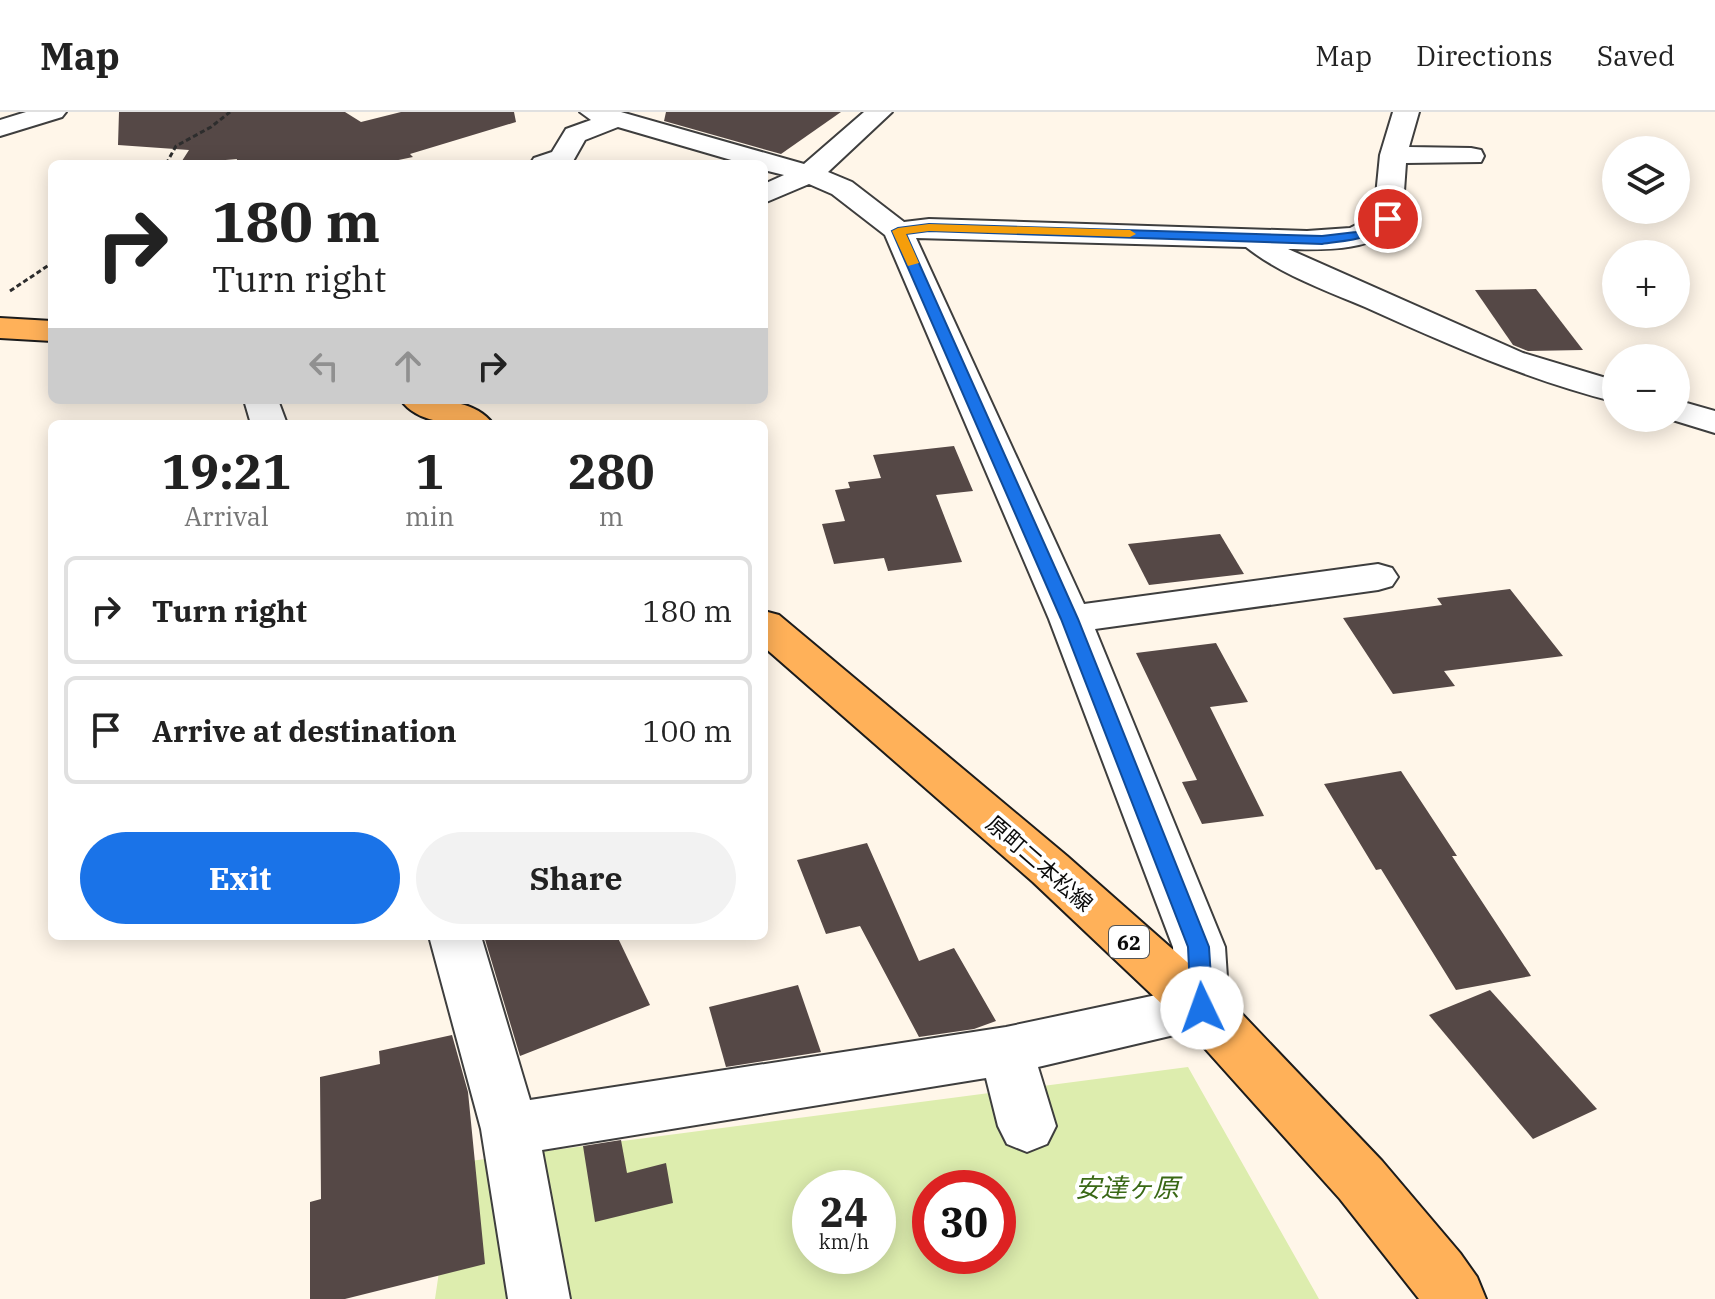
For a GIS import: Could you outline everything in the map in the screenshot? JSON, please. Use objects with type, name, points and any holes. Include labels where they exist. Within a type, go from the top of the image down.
[{"type":"main road","points":[[0,328],[48,331]]},
{"type":"main road","points":[[428,404],[466,420]]},
{"type":"main road","name":"原町二本松線","points":[[768,628],[1050,869],[1202,1008],[1361,1180],[1455,1299]]},
{"type":"street","points":[[0,128],[53,112]]},
{"type":"street","points":[[768,193],[809,174],[879,112]]},
{"type":"street","points":[[898,231],[929,228],[1322,240],[1358,235],[1377,229],[1388,219],[1393,155],[1406,112]]},
{"type":"street","points":[[554,160],[562,157],[575,135],[604,115],[760,160]]},
{"type":"street","points":[[1393,155],[1471,156]]},
{"type":"street","points":[[510,1129],[1006,1051],[1202,1008],[1199,947],[1070,619],[898,231],[842,188],[768,162]]},
{"type":"street","points":[[1253,238],[1270,251],[1322,277],[1511,360],[1602,388]]},
{"type":"street","points":[[1690,414],[1715,422]]},
{"type":"street","points":[[1070,619],[1378,577]]},
{"type":"street","points":[[456,940],[510,1129],[539,1299]]},
{"type":"street","points":[[1006,1051],[1027,1126]]},
{"type":"path","points":[[168,160],[176,146],[211,127],[230,112]]},
{"type":"path","points":[[0,298],[48,266]]},
{"type":"green space","name":"安達ヶ原","points":[[1188,1067],[1319,1299],[435,1299],[455,1163]]},
{"type":"building","points":[[119,112],[345,112],[361,122],[401,112],[514,112],[516,122],[398,160],[183,160],[189,150],[118,145]]},
{"type":"building","points":[[666,112],[841,112],[781,154],[664,121]]},
{"type":"building","points":[[1536,289],[1583,350],[1528,351],[1513,345],[1475,290]]},
{"type":"building","points":[[954,446],[973,491],[936,495],[962,562],[888,571],[884,558],[834,564],[822,524],[845,521],[835,490],[850,488],[848,482],[881,478],[873,455]]},
{"type":"building","points":[[1220,534],[1244,574],[1149,585],[1128,544]]},
{"type":"building","points":[[1510,589],[1563,656],[1444,671],[1455,686],[1393,694],[1343,618],[1442,605],[1437,598]]},
{"type":"building","points":[[1216,643],[1248,702],[1210,707],[1264,816],[1202,824],[1182,782],[1197,780],[1136,653]]},
{"type":"building","points":[[1401,771],[1457,856],[1452,856],[1531,976],[1456,990],[1381,869],[1376,870],[1324,784]]},
{"type":"building","points":[[867,843],[919,961],[954,948],[996,1021],[974,1029],[919,1037],[860,926],[826,934],[797,860]]},
{"type":"building","points":[[485,940],[619,940],[650,1005],[520,1056]]},
{"type":"building","points":[[798,985],[821,1052],[726,1067],[709,1007]]},
{"type":"building","points":[[1490,990],[1597,1109],[1533,1139],[1429,1015]]},
{"type":"building","points":[[452,1035],[468,1092],[485,1264],[345,1299],[310,1299],[310,1202],[321,1199],[320,1077],[380,1064],[379,1051]]},
{"type":"building","points":[[621,1140],[627,1173],[666,1163],[673,1203],[595,1222],[583,1146]]},
{"type":"slow traffic","points":[[912,263],[898,231],[929,228],[1130,234]]},
{"type":"route","points":[[1202,1008],[1199,947],[1070,619],[898,231],[929,228],[1322,240],[1377,229],[1388,219]]}]
